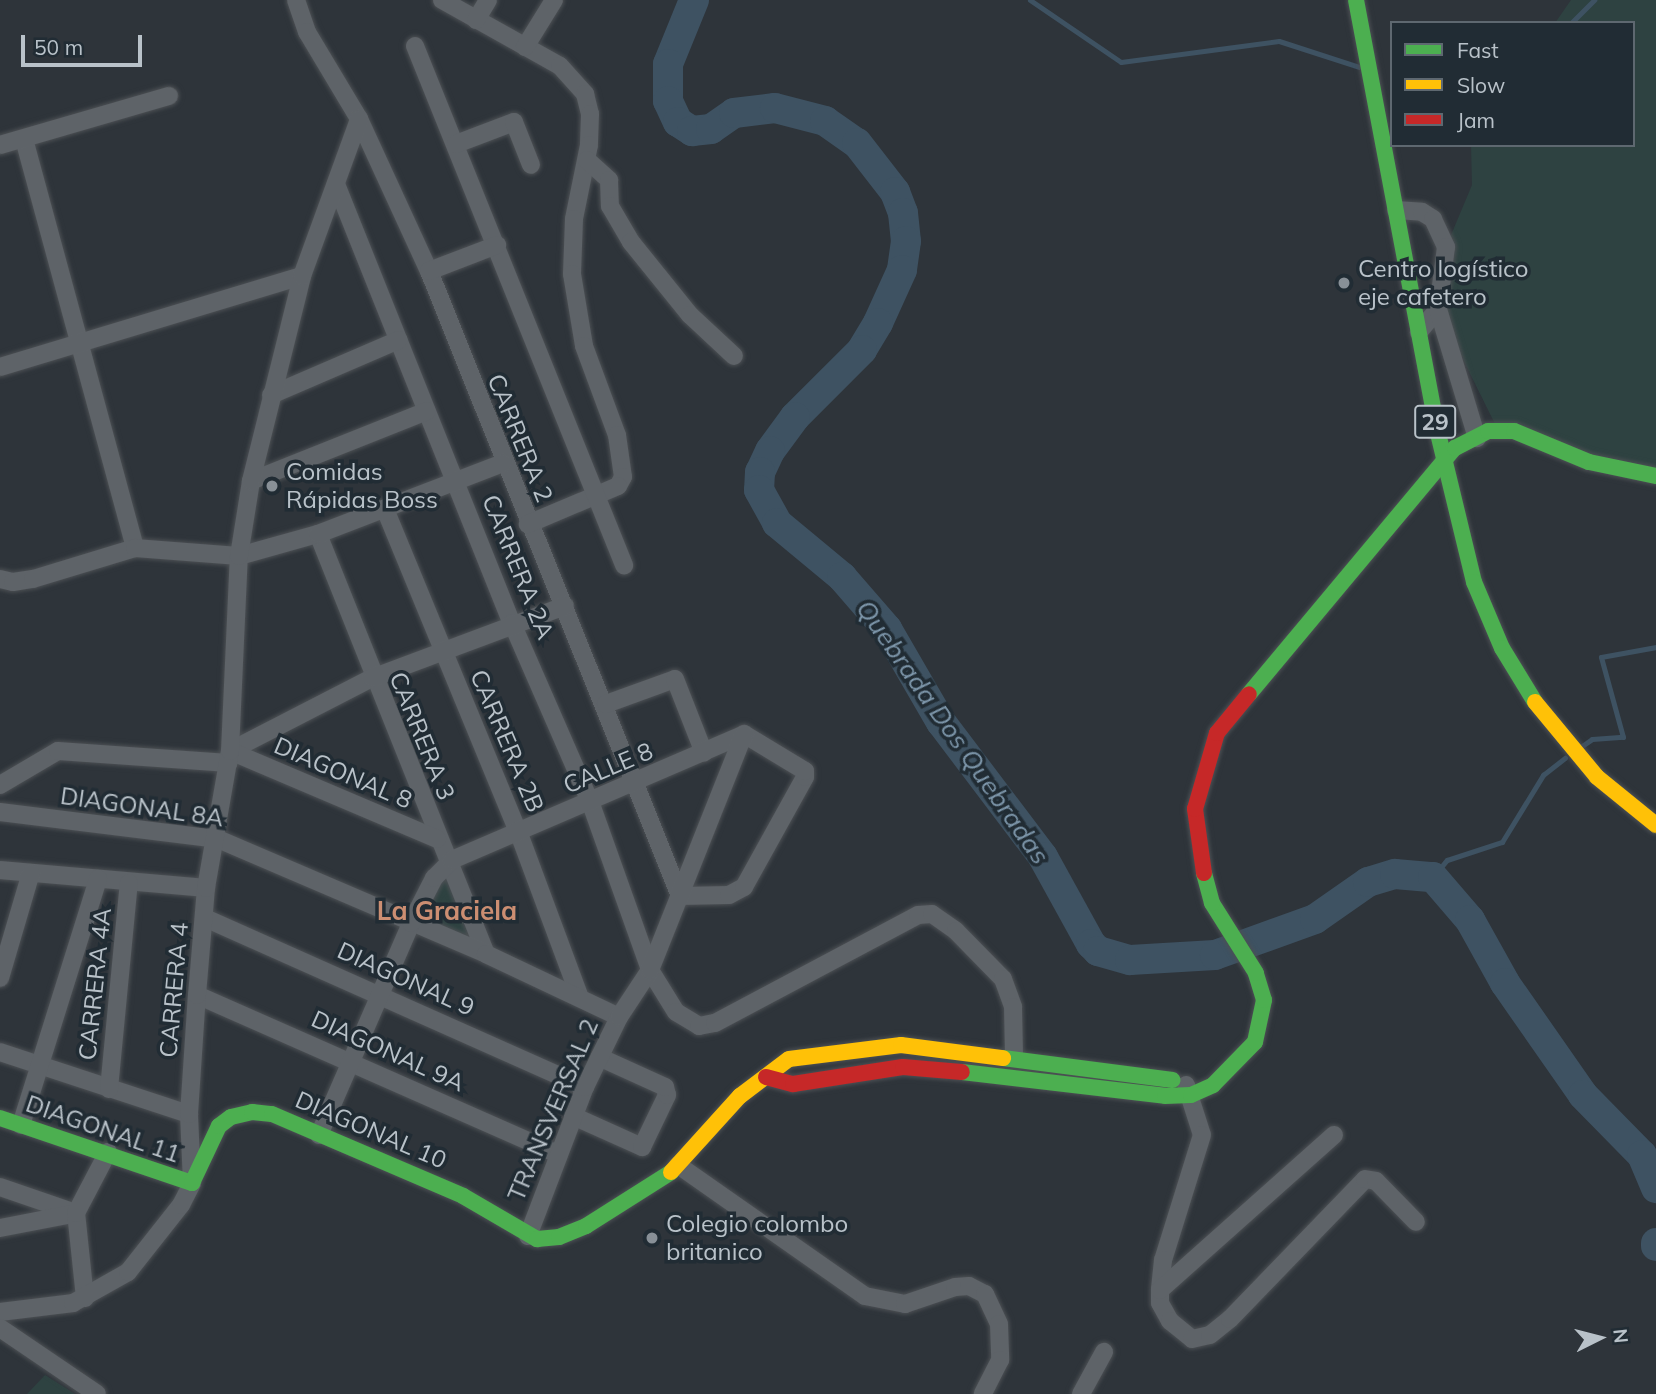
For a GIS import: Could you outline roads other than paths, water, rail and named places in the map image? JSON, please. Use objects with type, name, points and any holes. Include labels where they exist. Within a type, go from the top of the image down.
[{"type":"main road","name":"29","points":[[1356,0],[1443,458],[1487,616],[1527,695],[1564,743],[1582,762],[1656,825]]},
{"type":"main road","points":[[766,1077],[793,1084],[903,1067],[958,1069],[1188,1089],[1213,1085],[1255,1042],[1264,1000],[1256,973],[1212,903],[1197,849],[1195,809],[1217,733],[1443,458],[1488,430],[1514,431],[1589,462],[1656,476]]},
{"type":"main road","points":[[527,1236],[559,1237],[641,1193],[678,1165],[740,1096],[789,1059],[888,1046],[1014,1056],[1188,1089]]},
{"type":"main road","name":"DIAGONAL 10","points":[[192,1183],[219,1126],[231,1117],[272,1114],[463,1196],[527,1236]]},
{"type":"main road","name":"DIAGONAL 11","points":[[0,1118],[108,1152],[192,1183]]},
{"type":"street","points":[[442,0],[560,65],[586,94],[590,114],[586,160],[573,219],[572,274],[584,346],[622,454],[623,477],[618,486],[528,524]]},
{"type":"street","points":[[476,20],[488,0]]},
{"type":"street","points":[[525,47],[554,0]]},
{"type":"street","name":"CARRERA 2","points":[[296,4],[359,119],[429,271],[503,463],[606,704],[680,896]]},
{"type":"street","points":[[415,46],[624,565]]},
{"type":"street","points":[[0,145],[169,96]]},
{"type":"street","name":"CARRERA 4","points":[[192,1183],[189,1114],[197,995],[206,888],[218,839],[230,757],[239,556],[251,481],[302,276],[359,119]]},
{"type":"street","points":[[456,144],[514,121],[531,165]]},
{"type":"street","points":[[24,139],[135,548]]},
{"type":"street","points":[[586,160],[609,180],[610,206],[631,242],[690,315],[734,356]]},
{"type":"street","name":"CARRERA 2A","points":[[336,184],[512,623],[591,804],[650,970],[676,1012],[699,1026],[737,1012],[918,915],[932,914],[956,931],[1003,979],[1013,1007],[1014,1056]]},
{"type":"street","points":[[1396,210],[1422,212],[1442,230],[1446,272],[1437,309],[1419,331]]},
{"type":"street","points":[[429,271],[496,245]]},
{"type":"street","points":[[0,367],[78,341],[302,276]]},
{"type":"street","points":[[1437,309],[1477,438]]},
{"type":"street","points":[[271,395],[399,340]]},
{"type":"street","points":[[251,481],[427,411]]},
{"type":"street","points":[[0,579],[13,582],[33,579],[135,548],[239,556],[318,534],[503,463]]},
{"type":"street","name":"CARRERA 2B","points":[[385,509],[518,831],[579,995]]},
{"type":"street","name":"CARRERA 3","points":[[318,534],[372,678],[437,839],[452,860],[486,954]]},
{"type":"street","points":[[230,757],[372,678],[512,623],[565,606]]},
{"type":"street","points":[[606,704],[675,679],[704,753]]},
{"type":"street","points":[[680,896],[729,895],[744,887],[805,777],[805,771],[744,734]]},
{"type":"street","name":"CALLE 8","points":[[452,860],[638,784],[744,734]]},
{"type":"street","name":"TRANSVERSAL 2","points":[[527,1236],[585,1087],[619,1017],[650,970],[744,734]]},
{"type":"street","name":"DIAGONAL 8","points":[[0,785],[58,751],[230,757],[437,839]]},
{"type":"street","name":"DIAGONAL 8A","points":[[0,812],[218,839],[579,995],[619,1017]]},
{"type":"street","points":[[319,1135],[411,923],[434,878],[452,860]]},
{"type":"street","points":[[0,870],[206,888]]},
{"type":"street","points":[[0,978],[31,873]]},
{"type":"street","points":[[21,1125],[99,879]]},
{"type":"street","name":"CARRERA 4A","points":[[109,1089],[129,883]]},
{"type":"street","name":"DIAGONAL 9","points":[[205,918],[382,994],[585,1087]]},
{"type":"street","name":"DIAGONAL 9A","points":[[197,995],[353,1061],[558,1154]]},
{"type":"street","points":[[0,1052],[189,1114]]},
{"type":"street","points":[[573,1116],[642,1147],[668,1090],[599,1057]]},
{"type":"street","points":[[1188,1089],[1202,1135],[1163,1260],[1160,1290],[1170,1321],[1192,1339],[1201,1339],[1230,1319],[1365,1179],[1376,1181],[1416,1222]]},
{"type":"street","points":[[1160,1290],[1334,1135]]},
{"type":"street","points":[[85,1298],[76,1213],[108,1152]]},
{"type":"street","points":[[678,1165],[865,1296],[905,1304],[955,1287],[969,1286],[985,1294],[999,1324],[1000,1360],[983,1394]]},
{"type":"street","points":[[0,1312],[56,1307],[85,1298],[128,1272],[181,1205],[192,1183]]},
{"type":"street","points":[[0,1187],[76,1213]]},
{"type":"street","points":[[0,1227],[76,1213]]},
{"type":"street","points":[[0,1328],[97,1394]]},
{"type":"street","points":[[1081,1394],[1104,1352]]},
{"type":"waterway","name":"Quebrada Dos Quebradas","points":[[694,0],[668,64],[668,101],[678,122],[692,131],[711,129],[734,113],[775,108],[825,121],[857,143],[895,192],[903,213],[906,241],[902,270],[878,323],[862,350],[795,417],[770,451],[760,472],[759,490],[777,523],[842,577],[887,629],[941,722],[1043,857],[1091,944],[1098,951],[1130,960],[1215,955],[1315,919],[1368,882],[1395,874],[1433,877],[1470,920],[1505,983],[1583,1095],[1642,1155],[1656,1188]]},
{"type":"waterway","points":[[1030,0],[1121,62],[1279,41],[1359,67]]},
{"type":"waterway","points":[[1573,21],[1594,0]]},
{"type":"waterway","points":[[1582,746],[1592,739],[1623,737],[1601,657],[1656,647]]},
{"type":"waterway","points":[[1433,877],[1447,860],[1502,842],[1543,775],[1565,758]]},
{"type":"place","name":"Centro logístico eje cafetero","points":[[1344,283]]},
{"type":"place","name":"Comidas Rápidas Boss","points":[[272,486]]},
{"type":"place","name":"Colegio colombo britanico","points":[[652,1238]]},
{"type":"district","name":"La Graciela","points":[[447,911]]}]
